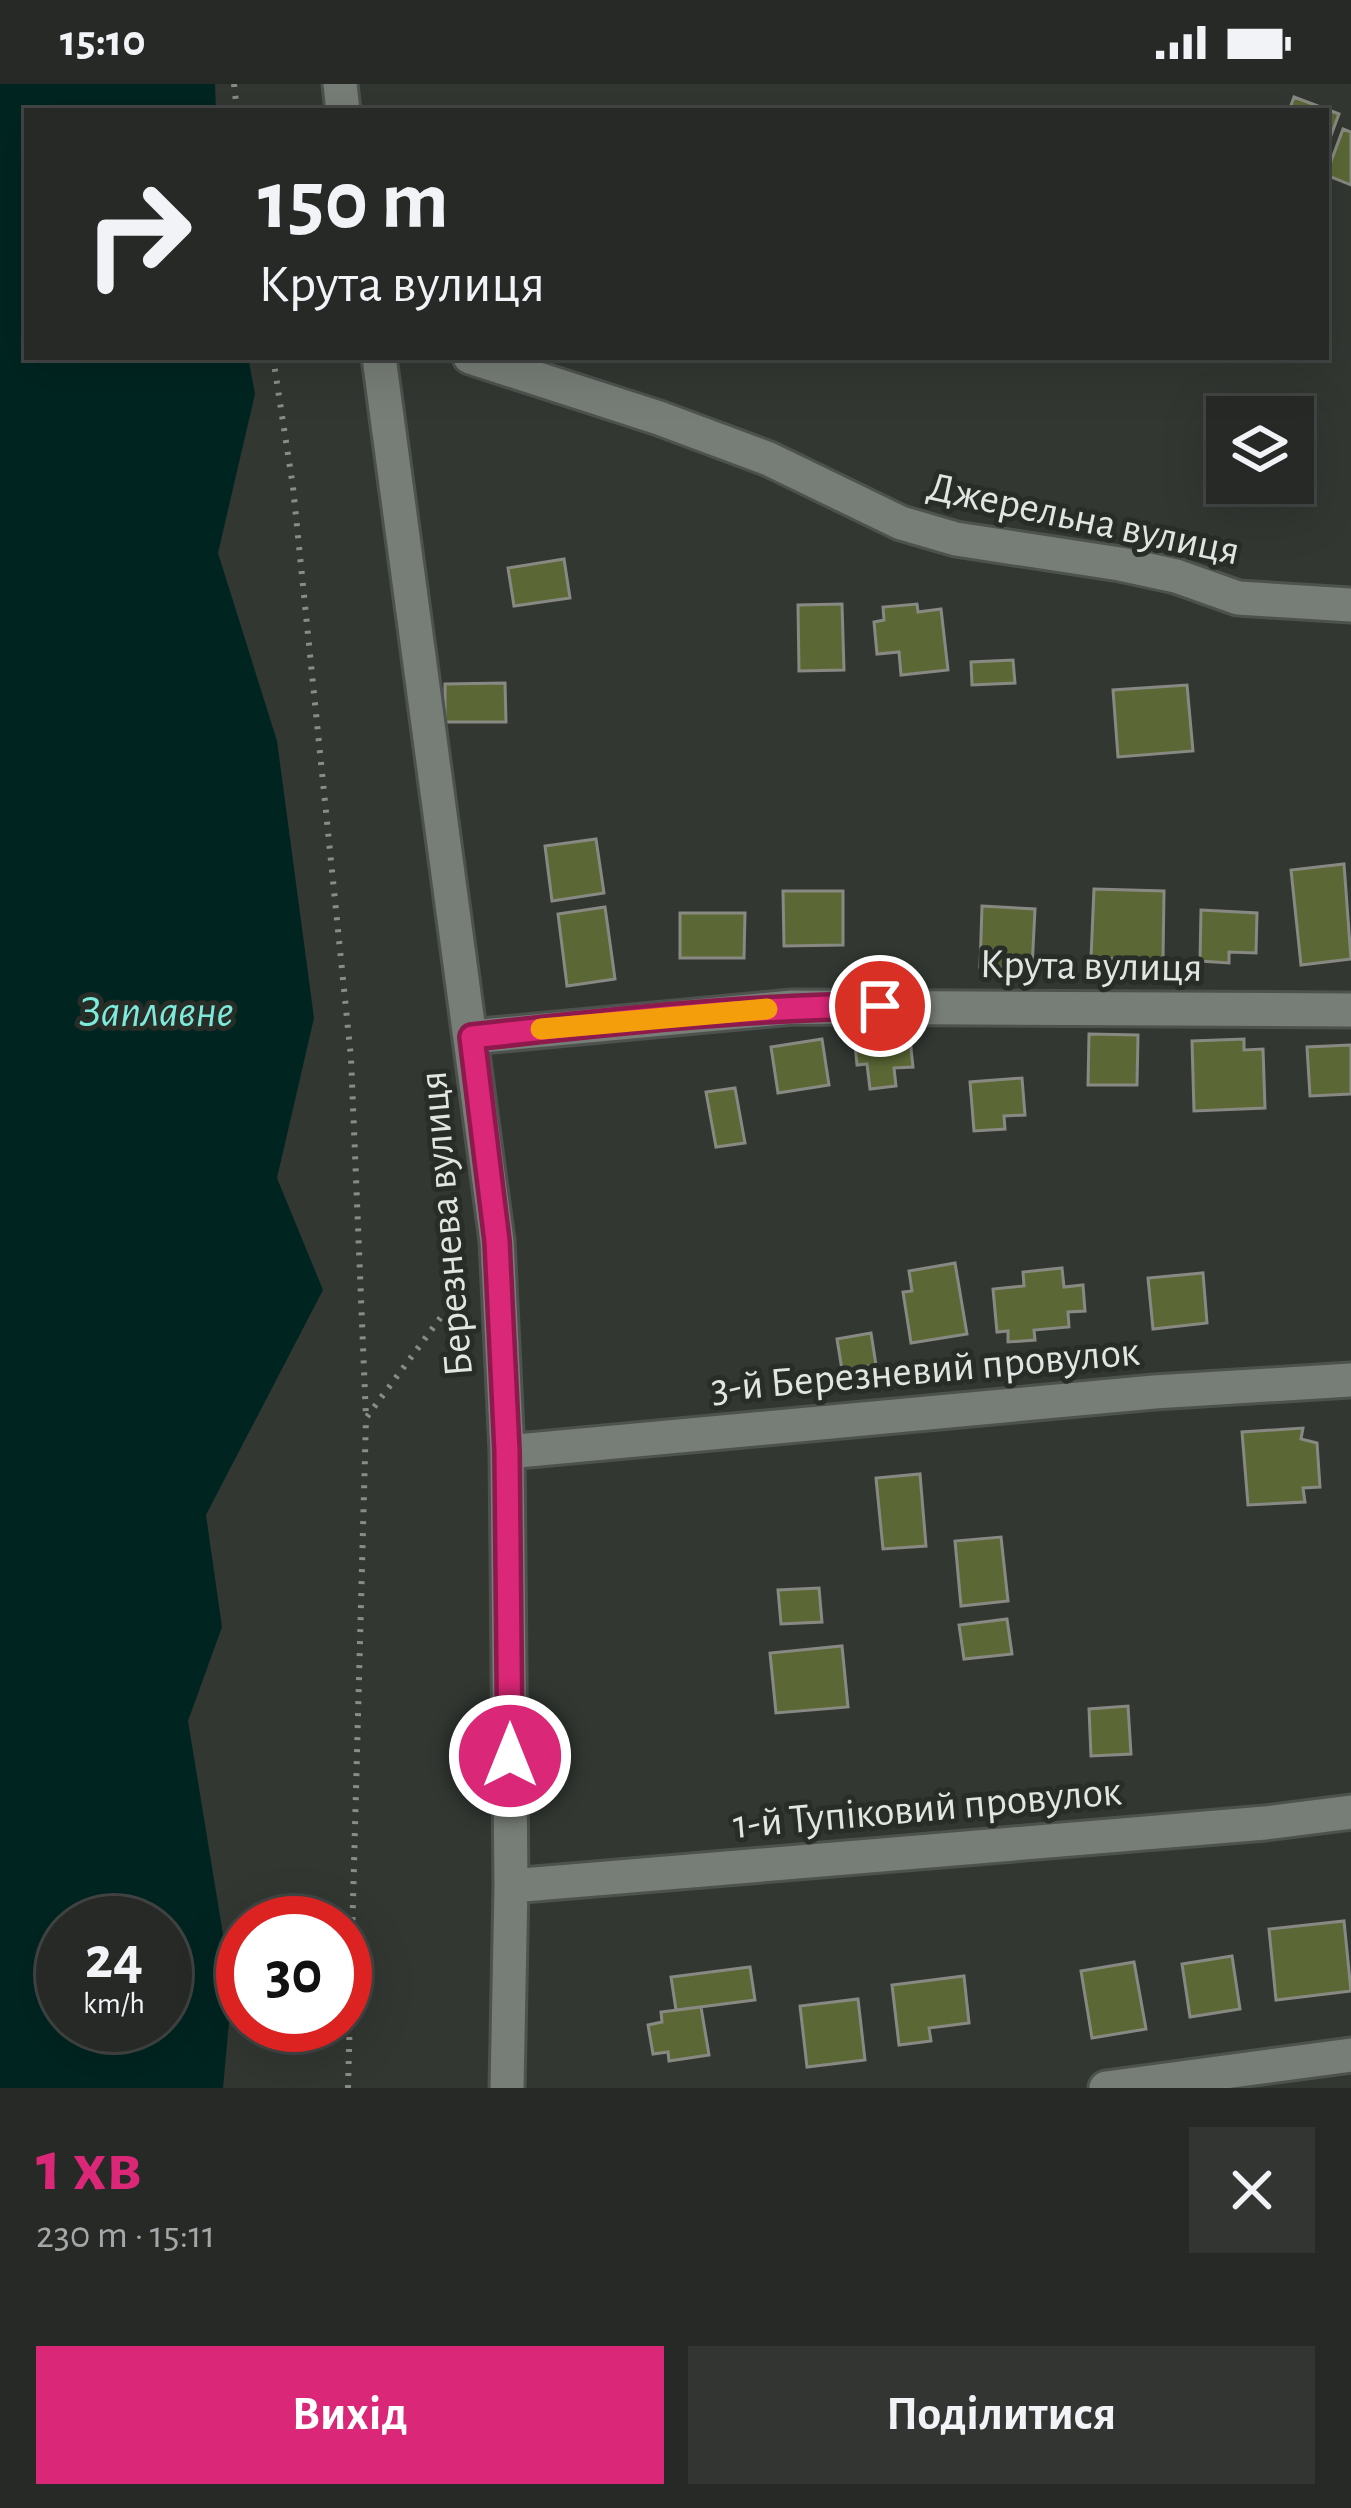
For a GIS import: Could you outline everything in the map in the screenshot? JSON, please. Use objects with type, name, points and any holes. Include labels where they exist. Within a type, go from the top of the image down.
[{"type":"street","name":"Березнева вулиця","points":[[380,360],[497,1241],[507,1451],[508,2088]]},
{"type":"street","name":"Джерельна вулиця","points":[[479,360],[747,451],[901,523],[956,539],[1120,564],[1176,576],[1238,598],[1351,605]]},
{"type":"street","name":"Крута вулиця","points":[[472,1037],[793,1007],[1351,1010]]},
{"type":"street","name":"3-й Березневий провулок","points":[[507,1451],[1154,1392],[1351,1380]]},
{"type":"street","name":"1-й Тупіковий провулок","points":[[511,1886],[1351,1812]]},
{"type":"street","points":[[1106,2088],[1351,2055]]},
{"type":"path","points":[[273,360],[293,487],[351,1058],[366,1418],[348,2088]]},
{"type":"path","points":[[366,1418],[497,1241]]},
{"type":"water","name":"Заплавне","points":[[0,84],[215,84],[216,108],[24,108],[24,360],[249,360],[255,394],[218,553],[277,741],[314,1018],[277,1178],[323,1290],[206,1515],[222,1627],[188,1721],[217,1896],[216,2052],[226,2052],[223,2088],[0,2088]]},
{"type":"building","points":[[1294,97],[1323,108],[1290,108]]},
{"type":"building","points":[[1329,110],[1339,114],[1329,141]]},
{"type":"building","points":[[1343,129],[1351,132],[1351,185],[1329,176]]},
{"type":"building","points":[[564,559],[570,598],[514,606],[508,568]]},
{"type":"building","points":[[842,604],[844,670],[799,671],[798,605]]},
{"type":"building","points":[[917,604],[918,612],[941,609],[948,670],[901,675],[899,652],[877,654],[874,622],[884,620],[883,607]]},
{"type":"building","points":[[1013,660],[1015,683],[972,685],[971,662]]},
{"type":"building","points":[[505,683],[506,722],[445,722],[445,684]]},
{"type":"building","points":[[1187,685],[1193,751],[1118,757],[1113,690]]},
{"type":"building","points":[[596,839],[604,893],[552,901],[545,846]]},
{"type":"building","points":[[1344,864],[1351,959],[1301,965],[1291,870]]},
{"type":"building","points":[[1094,889],[1164,891],[1163,960],[1091,958]]},
{"type":"building","points":[[783,891],[843,891],[843,945],[784,946]]},
{"type":"building","points":[[982,906],[1035,909],[1032,969],[980,967]]},
{"type":"building","points":[[605,907],[615,979],[567,986],[558,914]]},
{"type":"building","points":[[1201,910],[1257,913],[1256,953],[1229,952],[1229,963],[1200,961]]},
{"type":"building","points":[[680,913],[745,913],[744,958],[680,958]]},
{"type":"building","points":[[1089,1034],[1138,1035],[1137,1085],[1088,1085]]},
{"type":"building","points":[[822,1039],[829,1085],[778,1093],[771,1047]]},
{"type":"building","points":[[910,1039],[913,1067],[894,1068],[896,1086],[870,1089],[867,1064],[857,1065],[855,1044]]},
{"type":"building","points":[[1244,1039],[1244,1050],[1263,1049],[1265,1108],[1194,1111],[1192,1041]]},
{"type":"building","points":[[1351,1045],[1351,1094],[1310,1096],[1307,1047]]},
{"type":"building","points":[[1022,1078],[1025,1115],[1004,1116],[1005,1129],[974,1131],[970,1082]]},
{"type":"building","points":[[735,1088],[745,1143],[716,1147],[706,1092]]},
{"type":"building","points":[[955,1263],[967,1334],[911,1343],[903,1292],[912,1291],[909,1271]]},
{"type":"building","points":[[1062,1268],[1064,1287],[1083,1285],[1085,1311],[1068,1312],[1069,1327],[1034,1330],[1035,1340],[1008,1342],[1008,1331],[997,1332],[993,1289],[1024,1286],[1023,1272]]},
{"type":"building","points":[[1203,1273],[1207,1323],[1153,1329],[1148,1278]]},
{"type":"building","points":[[871,1333],[876,1365],[842,1370],[837,1339]]},
{"type":"building","points":[[1303,1428],[1301,1439],[1317,1443],[1320,1487],[1303,1488],[1305,1502],[1248,1505],[1242,1432]]},
{"type":"building","points":[[920,1474],[926,1546],[883,1549],[876,1478]]},
{"type":"building","points":[[1001,1537],[1008,1601],[961,1606],[955,1541]]},
{"type":"building","points":[[819,1588],[822,1622],[781,1624],[778,1590]]},
{"type":"building","points":[[1007,1619],[1012,1654],[964,1659],[959,1625]]},
{"type":"building","points":[[842,1646],[848,1707],[776,1713],[770,1653]]},
{"type":"building","points":[[1128,1706],[1131,1754],[1091,1756],[1089,1709]]},
{"type":"building","points":[[1344,1921],[1351,1991],[1276,2000],[1269,1929]]},
{"type":"building","points":[[1232,1956],[1240,2009],[1190,2017],[1182,1964]]},
{"type":"building","points":[[1134,1962],[1146,2029],[1092,2038],[1081,1971]]},
{"type":"building","points":[[750,1967],[755,2000],[676,2010],[671,1977]]},
{"type":"building","points":[[964,1976],[969,2023],[929,2028],[931,2041],[899,2045],[892,1985]]},
{"type":"building","points":[[858,1999],[865,2060],[807,2067],[800,2006]]},
{"type":"building","points":[[701,2007],[709,2055],[669,2061],[668,2052],[653,2054],[648,2025],[662,2022],[661,2012]]},
{"type":"slow traffic","points":[[541,1029],[767,1009]]},
{"type":"route","points":[[510,1756],[507,1451],[497,1241],[472,1037],[665,1016],[880,1006]]}]
